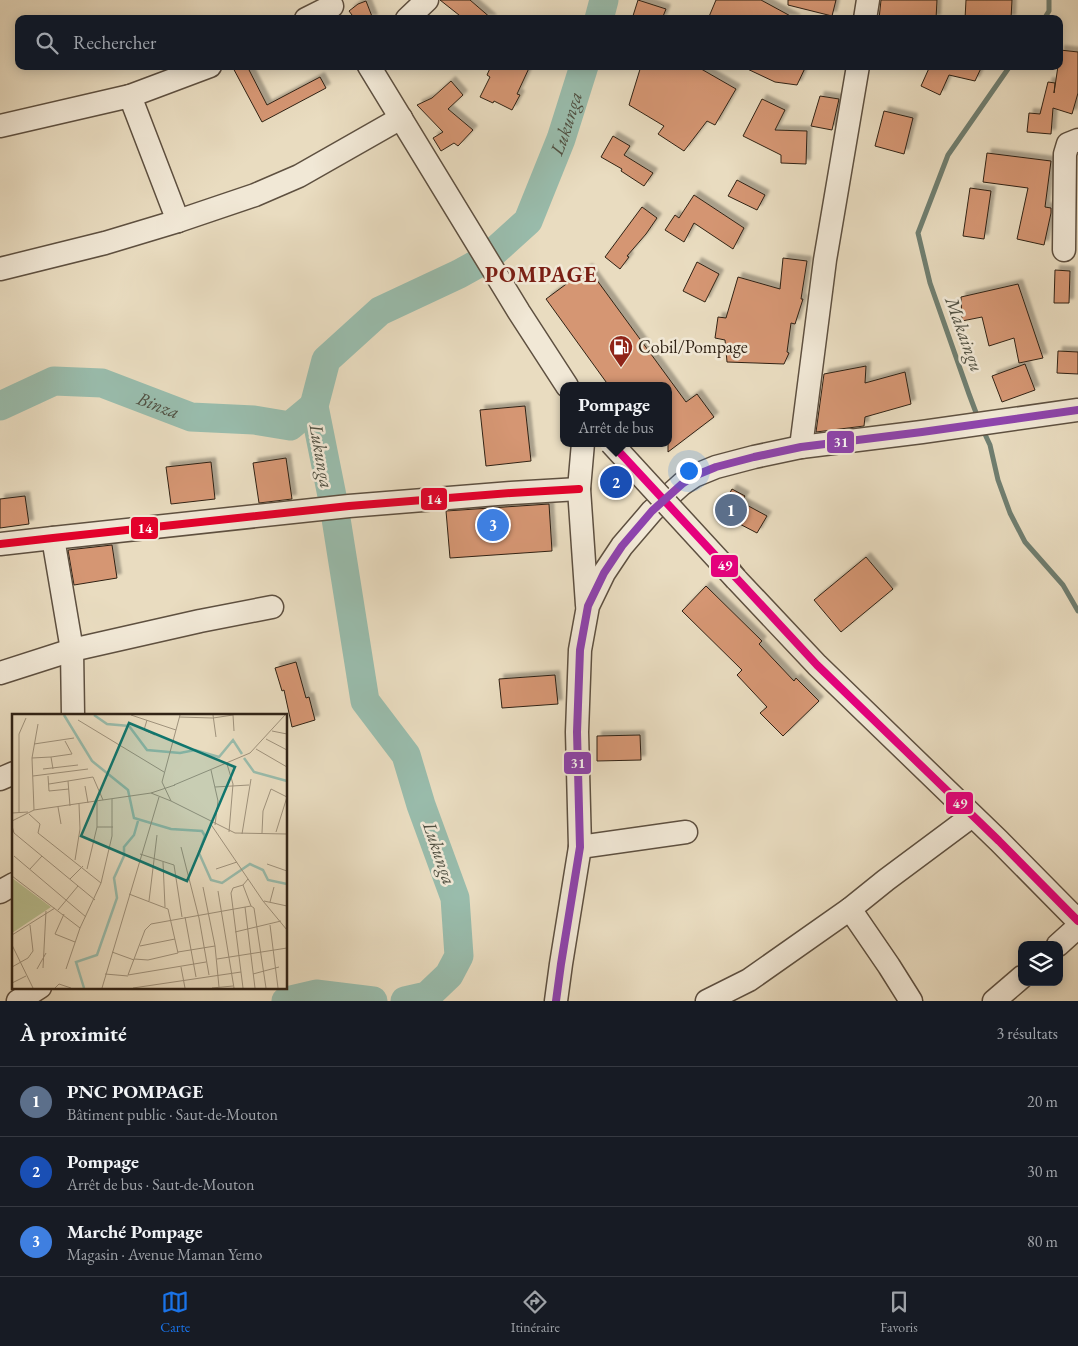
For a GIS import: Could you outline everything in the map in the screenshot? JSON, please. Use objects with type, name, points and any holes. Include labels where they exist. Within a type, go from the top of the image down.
[{"type":"street","points":[[411,15],[426,0]]},
{"type":"street","points":[[866,15],[868,0]]},
{"type":"street","points":[[316,15],[334,8]]},
{"type":"street","points":[[0,126],[130,96],[199,70]]},
{"type":"street","points":[[371,70],[519,312],[565,382]]},
{"type":"street","points":[[801,447],[825,260],[857,70]]},
{"type":"street","points":[[130,96],[178,222]]},
{"type":"street","points":[[0,269],[105,243],[178,222],[255,195],[299,176],[401,118]]},
{"type":"street","points":[[1064,250],[1065,154],[1068,144],[1078,140]]},
{"type":"street","points":[[588,606],[604,573],[622,546],[662,501],[694,476],[716,467],[754,456],[801,447],[1078,410]]},
{"type":"street","points":[[556,1001],[580,847],[577,732],[580,650],[588,606],[579,489],[583,447]]},
{"type":"street","points":[[615,447],[662,501],[817,665],[1078,921]]},
{"type":"street","points":[[615,447],[736,579]]},
{"type":"street","points":[[0,544],[349,506],[579,489]]},
{"type":"street","points":[[53,538],[72,650],[73,714]]},
{"type":"street","points":[[0,673],[72,650],[272,607]]},
{"type":"street","points":[[0,779],[12,773]]},
{"type":"street","points":[[707,1001],[749,980],[850,909],[972,816]]},
{"type":"street","points":[[580,847],[686,832]]},
{"type":"street","points":[[0,892],[12,885]]},
{"type":"street","points":[[850,909],[911,1001]]},
{"type":"street","points":[[1062,941],[1078,927]]},
{"type":"street","points":[[541,1001],[561,964]]},
{"type":"street","points":[[994,1001],[1018,980]]},
{"type":"street","points":[[18,1001],[38,988]]},
{"type":"building","points":[[440,0],[470,0],[487,15],[459,15]]},
{"type":"building","points":[[638,0],[666,9],[664,15],[633,15]]},
{"type":"building","points":[[716,0],[761,0],[789,15],[710,15]]},
{"type":"building","points":[[788,0],[836,0],[832,15],[788,5]]},
{"type":"building","points":[[881,0],[937,0],[936,15],[879,15]]},
{"type":"building","points":[[966,0],[1012,0],[1011,15],[965,15]]},
{"type":"building","points":[[366,1],[371,15],[352,15],[349,11]]},
{"type":"building","points":[[1063,50],[1078,52],[1078,93],[1072,114],[1053,108],[1051,134],[1027,132],[1029,113],[1040,114],[1048,82],[1055,83],[1054,93],[1057,70],[1063,70]]},
{"type":"building","points":[[234,70],[249,70],[267,105],[320,77],[326,88],[262,122]]},
{"type":"building","points":[[489,70],[528,70],[517,94],[520,95],[512,110],[494,101],[493,103],[480,97],[490,77],[487,75]]},
{"type":"building","points":[[640,70],[703,70],[736,89],[715,125],[707,121],[684,151],[658,134],[664,126],[629,105]]},
{"type":"building","points":[[750,70],[804,70],[797,85],[775,82]]},
{"type":"building","points":[[928,70],[980,70],[975,81],[949,75],[940,95],[921,86]]},
{"type":"building","points":[[451,81],[463,95],[448,109],[473,130],[458,146],[454,143],[441,151],[433,138],[443,132],[417,105],[432,98]]},
{"type":"building","points":[[820,96],[839,99],[832,130],[811,126]]},
{"type":"building","points":[[762,99],[785,110],[775,130],[807,131],[806,164],[781,163],[781,155],[743,136]]},
{"type":"building","points":[[884,111],[913,118],[904,154],[875,146]]},
{"type":"building","points":[[613,136],[630,146],[624,155],[653,173],[644,186],[621,171],[622,169],[601,157]]},
{"type":"building","points":[[987,153],[1051,161],[1045,207],[1051,208],[1051,213],[1044,245],[1017,239],[1028,188],[983,182]]},
{"type":"building","points":[[737,180],[765,195],[757,210],[728,196]]},
{"type":"building","points":[[970,188],[991,191],[984,239],[963,236]]},
{"type":"building","points":[[694,195],[744,228],[733,249],[694,223],[684,242],[665,230],[675,215],[679,218]]},
{"type":"building","points":[[642,207],[657,218],[627,256],[629,257],[620,269],[605,257]]},
{"type":"building","points":[[783,258],[807,261],[801,299],[803,299],[795,324],[791,323],[787,352],[789,353],[784,364],[727,362],[725,340],[715,338],[718,317],[726,318],[738,277],[780,289]]},
{"type":"building","points":[[697,262],[719,274],[705,302],[683,291]]},
{"type":"building","points":[[588,268],[671,382],[606,382],[546,299]]},
{"type":"building","points":[[1055,270],[1070,271],[1069,303],[1054,303]]},
{"type":"building","points":[[1018,284],[1043,358],[1019,363],[1014,338],[989,346],[982,317],[962,321],[961,297]]},
{"type":"building","points":[[1058,351],[1078,352],[1078,374],[1057,373]]},
{"type":"building","points":[[1025,364],[1035,390],[1002,402],[992,376]]},
{"type":"building","points":[[866,366],[865,383],[905,372],[911,404],[865,417],[864,426],[816,432],[824,374]]},
{"type":"building","points":[[672,383],[686,402],[697,394],[714,417],[668,452],[668,447],[672,447]]},
{"type":"building","points":[[525,406],[531,461],[486,466],[480,410]]},
{"type":"building","points":[[286,458],[292,499],[259,503],[253,463]]},
{"type":"building","points":[[211,462],[215,499],[171,504],[166,467]]},
{"type":"building","points":[[732,489],[745,496],[741,502],[767,516],[757,533],[732,520],[729,525],[716,518]]},
{"type":"building","points":[[25,496],[29,524],[0,528],[0,499]]},
{"type":"building","points":[[549,504],[552,551],[450,558],[446,511]]},
{"type":"building","points":[[112,545],[117,578],[74,585],[68,550]]},
{"type":"building","points":[[866,557],[893,589],[841,632],[814,600]]},
{"type":"building","points":[[706,586],[762,641],[759,644],[794,681],[796,678],[819,701],[783,736],[760,713],[767,707],[737,675],[742,670],[682,611]]},
{"type":"building","points":[[296,662],[306,698],[309,697],[315,720],[292,727],[284,690],[282,691],[275,668]]},
{"type":"building","points":[[555,675],[558,704],[502,708],[499,679]]},
{"type":"building","points":[[640,735],[641,760],[597,761],[597,736]]},
{"type":"waterway","name":"Lukunga","points":[[600,15],[604,0]]},
{"type":"waterway","name":"Makaingu","points":[[1046,15],[1049,11],[1049,0]]},
{"type":"waterway","name":"Lukunga","points":[[405,1001],[427,996],[449,975],[459,956],[455,898],[421,805],[406,755],[365,701],[334,506],[314,406],[326,360],[380,311],[459,274],[486,259],[528,221],[561,139],[583,70]]},
{"type":"waterway","name":"Makaingu","points":[[978,418],[930,283],[918,233],[948,155],[1007,70]]},
{"type":"waterway","name":"Binza","points":[[0,406],[54,381],[102,383],[191,417],[254,420],[290,426],[314,406]]},
{"type":"waterway","name":"Makaingu","points":[[983,430],[990,445],[998,480],[1010,513],[1025,542],[1063,585],[1078,611]]},
{"type":"waterway","name":"Lukunga","points":[[286,1001],[316,994],[373,1001]]},
{"type":"transit line","name":"31","points":[[556,1001],[580,847],[577,732],[580,650],[588,606],[604,573],[622,546],[652,511],[682,484],[694,476],[716,467],[754,457],[801,447],[1078,410]]},
{"type":"transit line","name":"49","points":[[615,447],[817,665],[999,841],[1078,921]]},
{"type":"transit line","name":"14","points":[[0,544],[349,506],[579,489]]},
{"type":"place","name":"Cobil/Pompage","points":[[621,368]]},
{"type":"place","name":"Pompage","points":[[616,482]]},
{"type":"place","name":"PNC POMPAGE","points":[[731,510]]},
{"type":"place","name":"Marché Pompage","points":[[493,525]]},
{"type":"district","name":"POMPAGE","points":[[541,274]]}]
